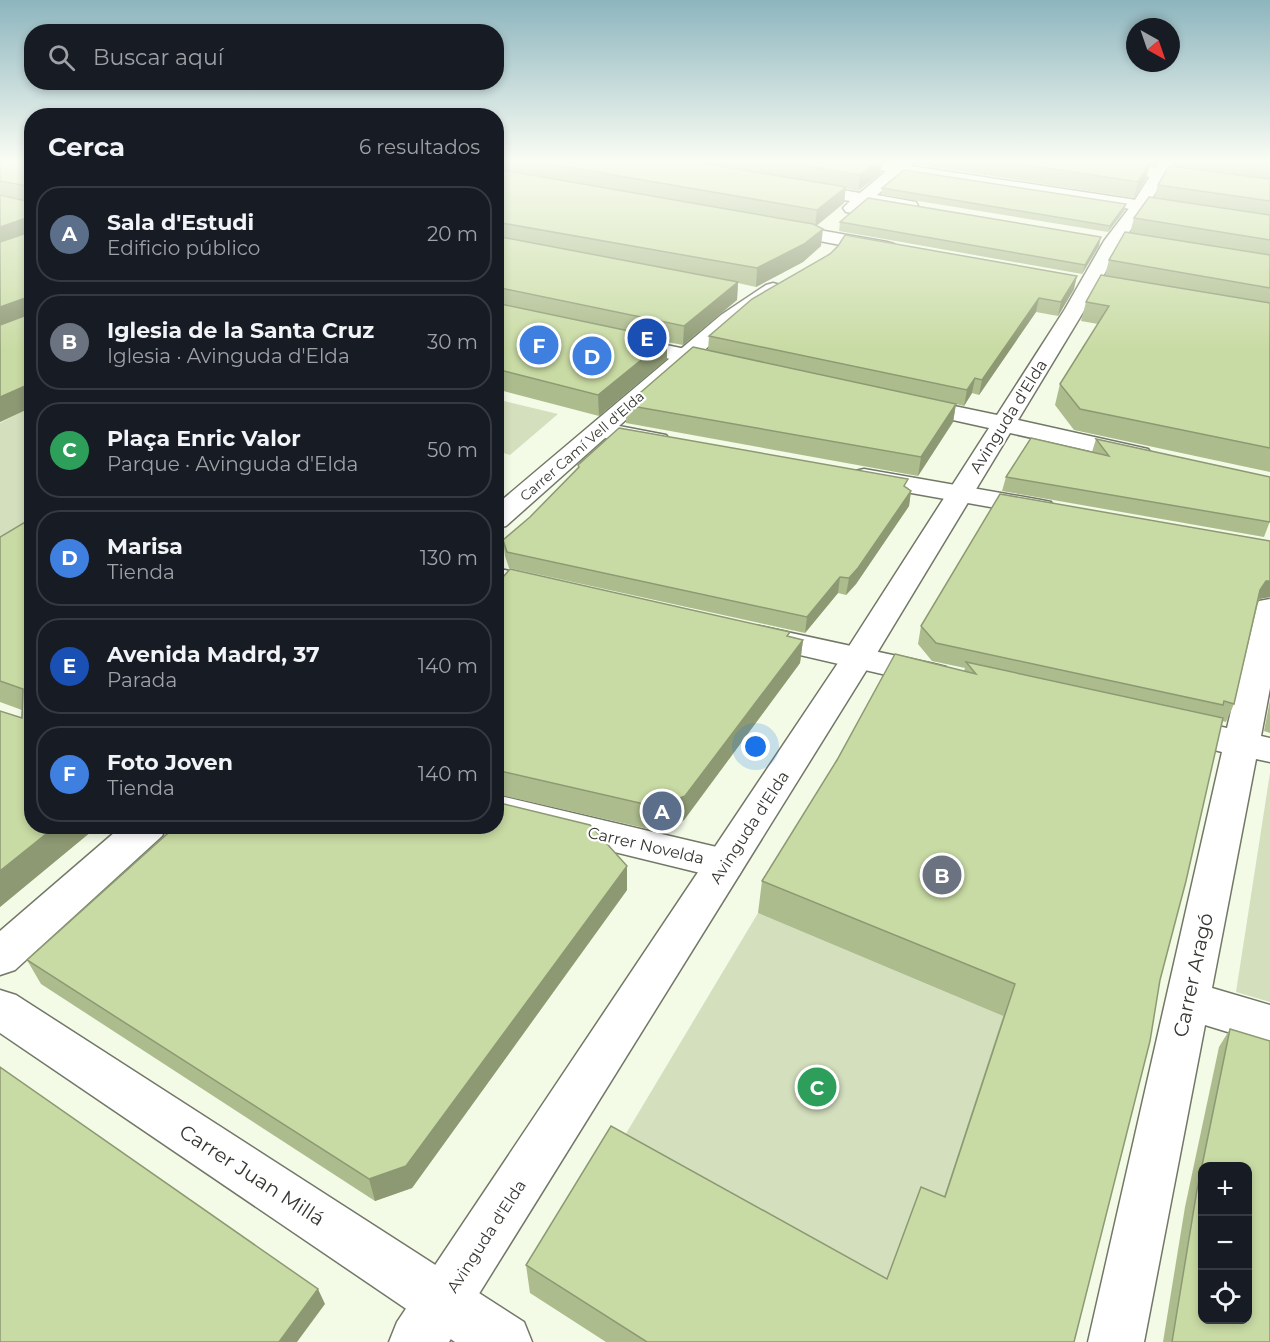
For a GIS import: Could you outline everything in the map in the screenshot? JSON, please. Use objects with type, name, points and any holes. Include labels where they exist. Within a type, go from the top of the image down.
[{"type":"street","points":[[760,225],[903,251]]},
{"type":"street","points":[[819,236],[832,225]]},
{"type":"street","name":"Avinguda d'Elda","points":[[417,1342],[858,658],[1075,309],[1113,241],[1125,225]]},
{"type":"street","points":[[819,236],[831,240],[834,246],[831,253],[822,259]]},
{"type":"street","points":[[1090,237],[1135,245]]},
{"type":"street","name":"Carrer Camí Vell d'Elda","points":[[504,513],[728,319],[759,296],[796,276]]},
{"type":"street","points":[[1066,279],[1112,287]]},
{"type":"street","points":[[736,292],[759,296]]},
{"type":"street","points":[[608,338],[754,370]]},
{"type":"street","points":[[890,399],[1166,459]]},
{"type":"street","points":[[599,430],[680,444]]},
{"type":"street","points":[[840,473],[1063,512]]},
{"type":"street","points":[[504,579],[578,595]]},
{"type":"street","name":"Carrer Aragó","points":[[1116,1342],[1188,1000],[1256,747],[1270,608]]},
{"type":"street","points":[[729,629],[962,681]]},
{"type":"street","points":[[1148,723],[1256,747]]},
{"type":"street","name":"Carrer Novelda","points":[[504,811],[725,864]]},
{"type":"street","points":[[0,957],[139,834]]},
{"type":"street","points":[[1188,1000],[1270,1025]]},
{"type":"street","name":"Carrer Juan Millá","points":[[0,1009],[504,1342]]},
{"type":"green space","points":[[504,401],[558,414],[510,455],[504,453]]},
{"type":"green space","points":[[24,411],[24,551],[0,566],[0,423]]},
{"type":"green space","points":[[1270,773],[1270,1002],[1236,992]]},
{"type":"green space","points":[[758,913],[1003,1016],[934,1226],[878,1307],[612,1157]]},
{"type":"building","points":[[511,225],[814,225],[823,229],[804,244],[757,268]]},
{"type":"building","points":[[855,225],[1027,225],[1101,237],[1085,265]]},
{"type":"building","points":[[1175,225],[1270,225],[1270,240]]},
{"type":"building","points":[[1125,232],[1270,255],[1270,288],[1109,260]]},
{"type":"building","points":[[24,234],[24,298],[0,307],[0,242]]},
{"type":"building","points":[[845,235],[1077,276],[1061,302],[1039,298],[982,380],[975,378],[967,390],[709,336],[752,299],[830,254]]},
{"type":"building","points":[[504,238],[738,282],[684,326],[504,289]]},
{"type":"building","points":[[1101,275],[1270,303],[1270,448],[1080,409],[1060,384],[1109,306],[1086,302]]},
{"type":"building","points":[[504,305],[667,339],[598,395],[504,371]]},
{"type":"building","points":[[24,316],[24,386],[0,397],[0,325]]},
{"type":"building","points":[[693,347],[956,404],[921,457],[626,405]]},
{"type":"building","points":[[619,428],[908,479],[904,486],[911,491],[858,568],[849,578],[840,577],[807,617],[507,552],[504,539],[530,517],[579,467],[578,465]]},
{"type":"building","points":[[1031,438],[1109,456],[1096,439],[1270,477],[1270,522],[1006,477]]},
{"type":"building","points":[[1000,494],[1270,541],[1270,581],[1266,581],[1260,590],[1234,704],[1224,701],[1223,705],[936,643],[921,626]]},
{"type":"building","points":[[24,523],[24,834],[46,834],[0,871],[0,711],[22,718],[23,689],[0,681],[0,537]]},
{"type":"building","points":[[510,569],[790,632],[787,636],[803,640],[685,796],[657,807],[504,772],[504,576]]},
{"type":"building","points":[[895,654],[976,674],[966,662],[1223,718],[1186,881],[1160,980],[1150,1041],[1074,1342],[647,1342],[526,1265],[611,1126],[887,1279],[921,1187],[945,1197],[1015,984],[762,881],[837,760]]},
{"type":"building","points":[[504,804],[590,825],[627,866],[406,1166],[369,1179],[27,960],[167,834],[504,834]]},
{"type":"building","points":[[1230,1029],[1270,1041],[1270,1342],[1172,1342],[1198,1185],[1198,1324],[1252,1324],[1252,1162],[1203,1162]]},
{"type":"building","points":[[0,1067],[318,1289],[279,1342],[0,1342]]},
{"type":"place","name":"Avenida Madrd, 37","points":[[647,338]]},
{"type":"place","name":"Foto Joven","points":[[539,345]]},
{"type":"place","name":"Marisa","points":[[592,356]]},
{"type":"place","name":"Sala d'Estudi","points":[[662,811]]},
{"type":"place","name":"Iglesia de la Santa Cruz","points":[[942,875]]},
{"type":"place","name":"Plaça Enric Valor","points":[[817,1087]]}]
